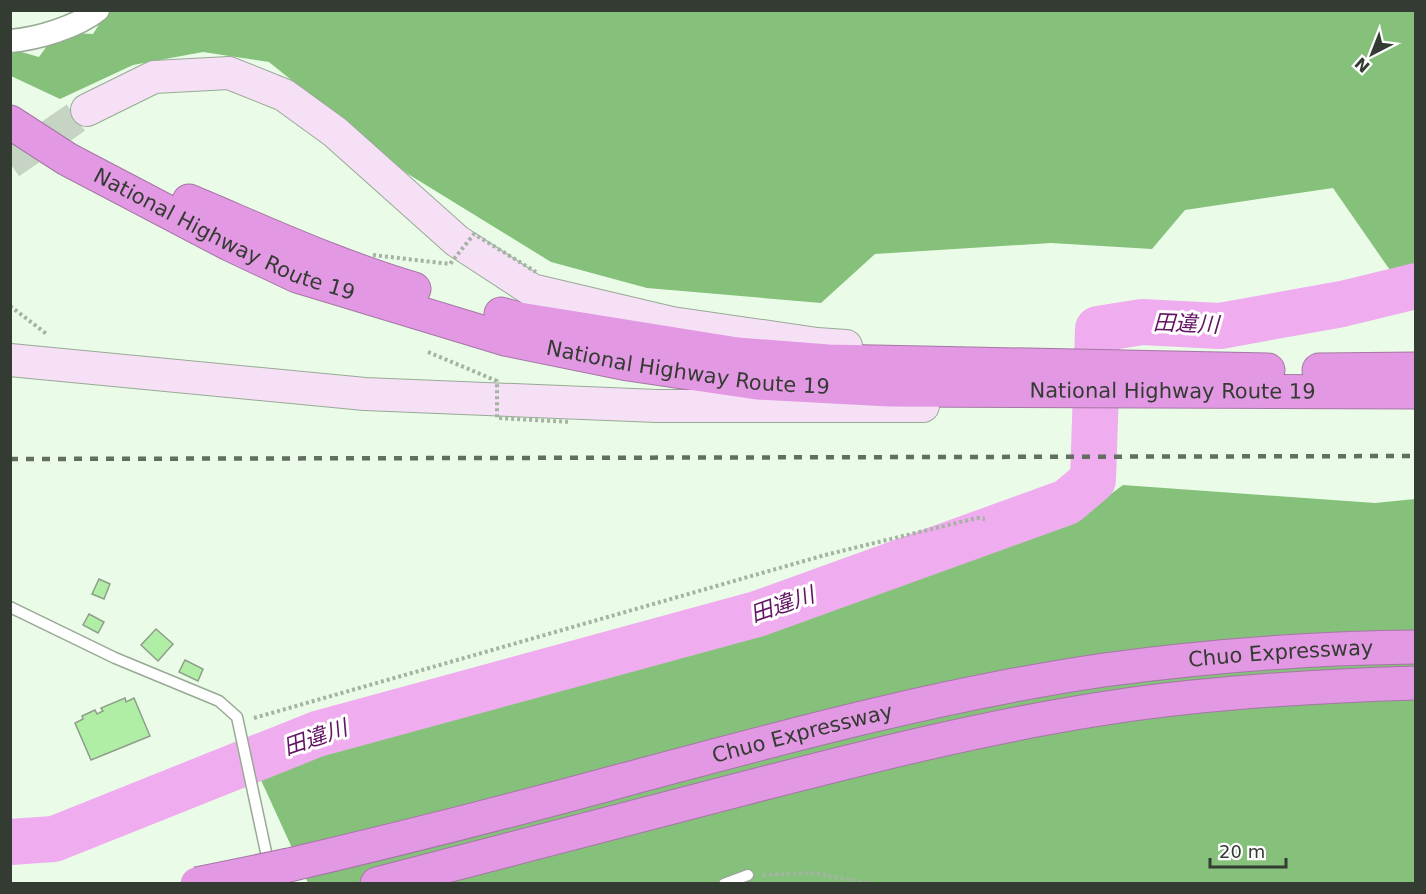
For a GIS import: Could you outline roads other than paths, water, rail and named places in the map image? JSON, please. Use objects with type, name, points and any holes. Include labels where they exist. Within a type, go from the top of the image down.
[{"type":"highway","name":"National Highway Route 19","points":[[10,104],[142,181],[297,248],[379,279],[509,316],[737,354],[828,362],[918,364],[1075,388]]},
{"type":"highway","name":"National Highway Route 19","points":[[10,122],[67,159],[229,244],[297,276],[505,339],[628,364],[757,383],[889,390],[1122,388],[1234,393],[1416,392]]},
{"type":"highway","name":"National Highway Route 19","points":[[1122,388],[1285,370],[1416,369]]},
{"type":"highway","name":"Chuo Expressway","points":[[198,884],[281,874],[782,737],[999,689],[1102,671],[1211,657],[1325,648],[1416,647]]},
{"type":"highway","name":"Chuo Expressway","points":[[377,884],[837,765],[1009,726],[1112,707],[1216,694],[1327,685],[1416,683]]},
{"type":"street","points":[[10,41],[27,40],[79,22],[98,10]]},
{"type":"street","points":[[87,110],[154,77],[229,73],[284,95],[293,101],[335,132],[457,241],[532,290],[672,324],[816,344],[891,349],[918,364]]},
{"type":"street","points":[[10,360],[365,394],[657,406],[1075,388]]},
{"type":"lane","points":[[10,608],[115,658],[219,701],[237,717],[250,783],[281,874]]},
{"type":"lane","points":[[724,884],[748,875]]},
{"type":"waterway","name":"田違川","points":[[10,842],[54,839],[317,734],[757,614],[1067,502],[1093,480],[1098,329],[1142,322],[1220,326],[1342,304],[1416,286]]},
{"type":"tunnel","points":[[10,163],[87,110]]},
{"type":"railway","points":[[10,459],[1416,456]]}]
